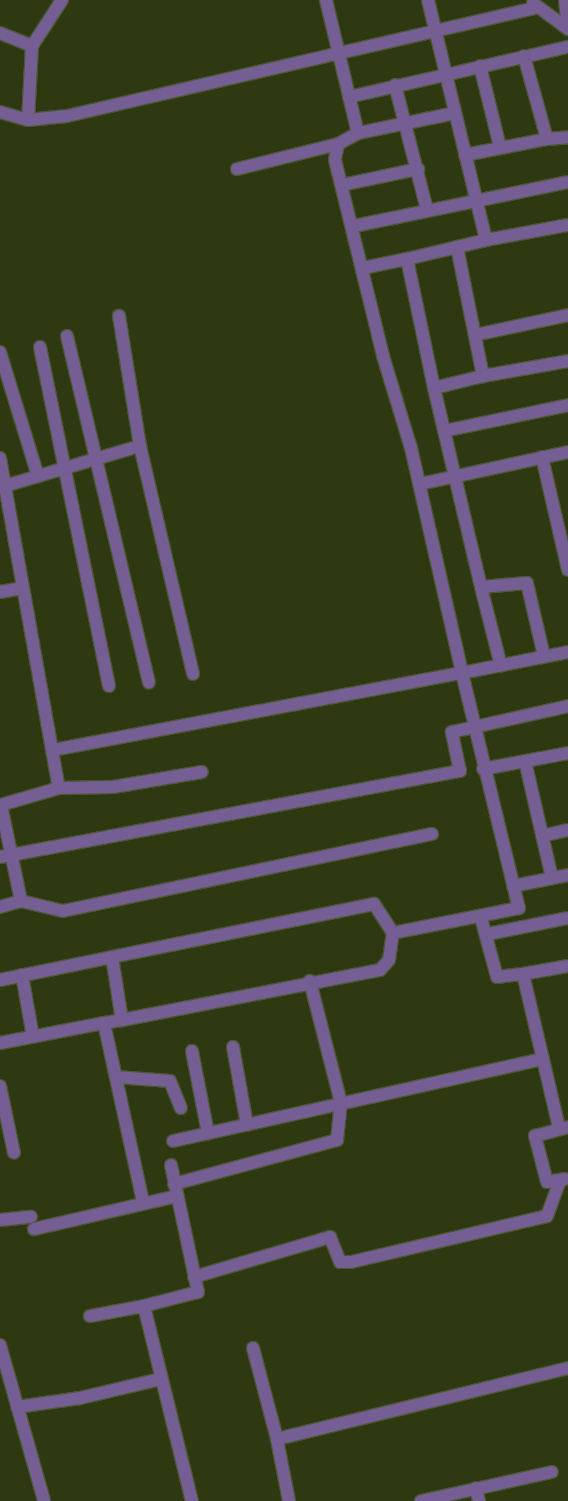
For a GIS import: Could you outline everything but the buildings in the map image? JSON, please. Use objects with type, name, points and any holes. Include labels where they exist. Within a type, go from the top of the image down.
[{"type":"street","points":[[28,120],[32,46],[62,0]]},
{"type":"street","points":[[326,0],[358,133]]},
{"type":"street","points":[[428,0],[486,240]]},
{"type":"street","points":[[565,0],[568,28]]},
{"type":"street","points":[[0,112],[28,120],[67,116],[338,52],[436,31],[533,3],[568,28]]},
{"type":"street","points":[[0,33],[32,46]]},
{"type":"street","points":[[349,96],[568,47]]},
{"type":"street","points":[[524,56],[547,139]]},
{"type":"street","points":[[480,66],[500,147]]},
{"type":"street","points":[[396,86],[408,123],[427,210]]},
{"type":"street","points":[[237,169],[338,144],[358,133],[455,114]]},
{"type":"street","points":[[465,155],[500,147],[568,137]]},
{"type":"street","points":[[338,144],[335,160],[354,226],[363,268],[420,484],[483,769],[519,908],[480,918],[393,933]]},
{"type":"street","points":[[342,185],[418,169]]},
{"type":"street","points":[[354,226],[568,182]]},
{"type":"street","points":[[363,268],[486,240],[568,224]]},
{"type":"street","points":[[457,247],[483,376]]},
{"type":"street","points":[[407,259],[454,475],[501,666]]},
{"type":"street","points":[[475,335],[568,315]]},
{"type":"street","points":[[119,316],[140,446],[193,674]]},
{"type":"street","points":[[67,336],[98,458],[149,682]]},
{"type":"street","points":[[40,347],[68,469],[109,686]]},
{"type":"street","points":[[0,352],[38,476]]},
{"type":"street","points":[[434,388],[483,376],[568,361]]},
{"type":"street","points":[[444,431],[568,406]]},
{"type":"street","points":[[8,485],[68,469],[140,446]]},
{"type":"street","points":[[420,484],[454,475],[568,452]]},
{"type":"street","points":[[542,457],[568,570]]},
{"type":"street","points":[[0,458],[8,485],[23,588],[60,788]]},
{"type":"street","points":[[481,587],[527,583],[544,656]]},
{"type":"street","points":[[0,592],[23,588]]},
{"type":"street","points":[[53,750],[501,666],[544,656],[567,656]]},
{"type":"street","points":[[0,857],[460,772],[452,732],[473,725],[568,706]]},
{"type":"street","points":[[483,769],[568,753]]},
{"type":"street","points":[[525,761],[552,878]]},
{"type":"street","points":[[21,901],[13,855],[0,805],[60,788],[113,787],[202,772]]},
{"type":"street","points":[[542,836],[568,830]]},
{"type":"street","points":[[0,907],[21,901],[63,911],[432,834]]},
{"type":"street","points":[[513,886],[568,875]]},
{"type":"street","points":[[0,980],[374,904],[393,933],[389,960],[380,970],[310,981],[0,1043]]},
{"type":"street","points":[[480,918],[488,934],[497,977],[568,966]]},
{"type":"street","points":[[488,934],[568,918]]},
{"type":"street","points":[[112,957],[122,1020]]},
{"type":"street","points":[[522,974],[543,1059],[564,1128],[535,1136],[547,1182],[564,1179]]},
{"type":"street","points":[[22,975],[33,1037]]},
{"type":"street","points":[[0,1220],[33,1223],[143,1202],[176,1190],[327,1145],[341,1130],[341,1103],[310,981]]},
{"type":"street","points":[[104,1023],[143,1202]]},
{"type":"street","points":[[233,1047],[247,1125]]},
{"type":"street","points":[[192,1051],[208,1134]]},
{"type":"street","points":[[173,1141],[543,1059]]},
{"type":"street","points":[[116,1077],[170,1081],[181,1108]]},
{"type":"street","points":[[0,1086],[14,1152]]},
{"type":"street","points":[[90,1316],[144,1306],[198,1292],[171,1165]]},
{"type":"street","points":[[194,1277],[330,1237],[340,1262],[351,1262],[547,1216],[564,1179]]},
{"type":"street","points":[[144,1306],[160,1379],[192,1501]]},
{"type":"street","points":[[253,1348],[277,1439],[289,1501]]},
{"type":"street","points":[[1,1353],[44,1501]]},
{"type":"street","points":[[277,1439],[568,1368]]},
{"type":"street","points":[[17,1407],[80,1398],[160,1379]]},
{"type":"street","points":[[421,1501],[478,1495],[552,1472]]}]
